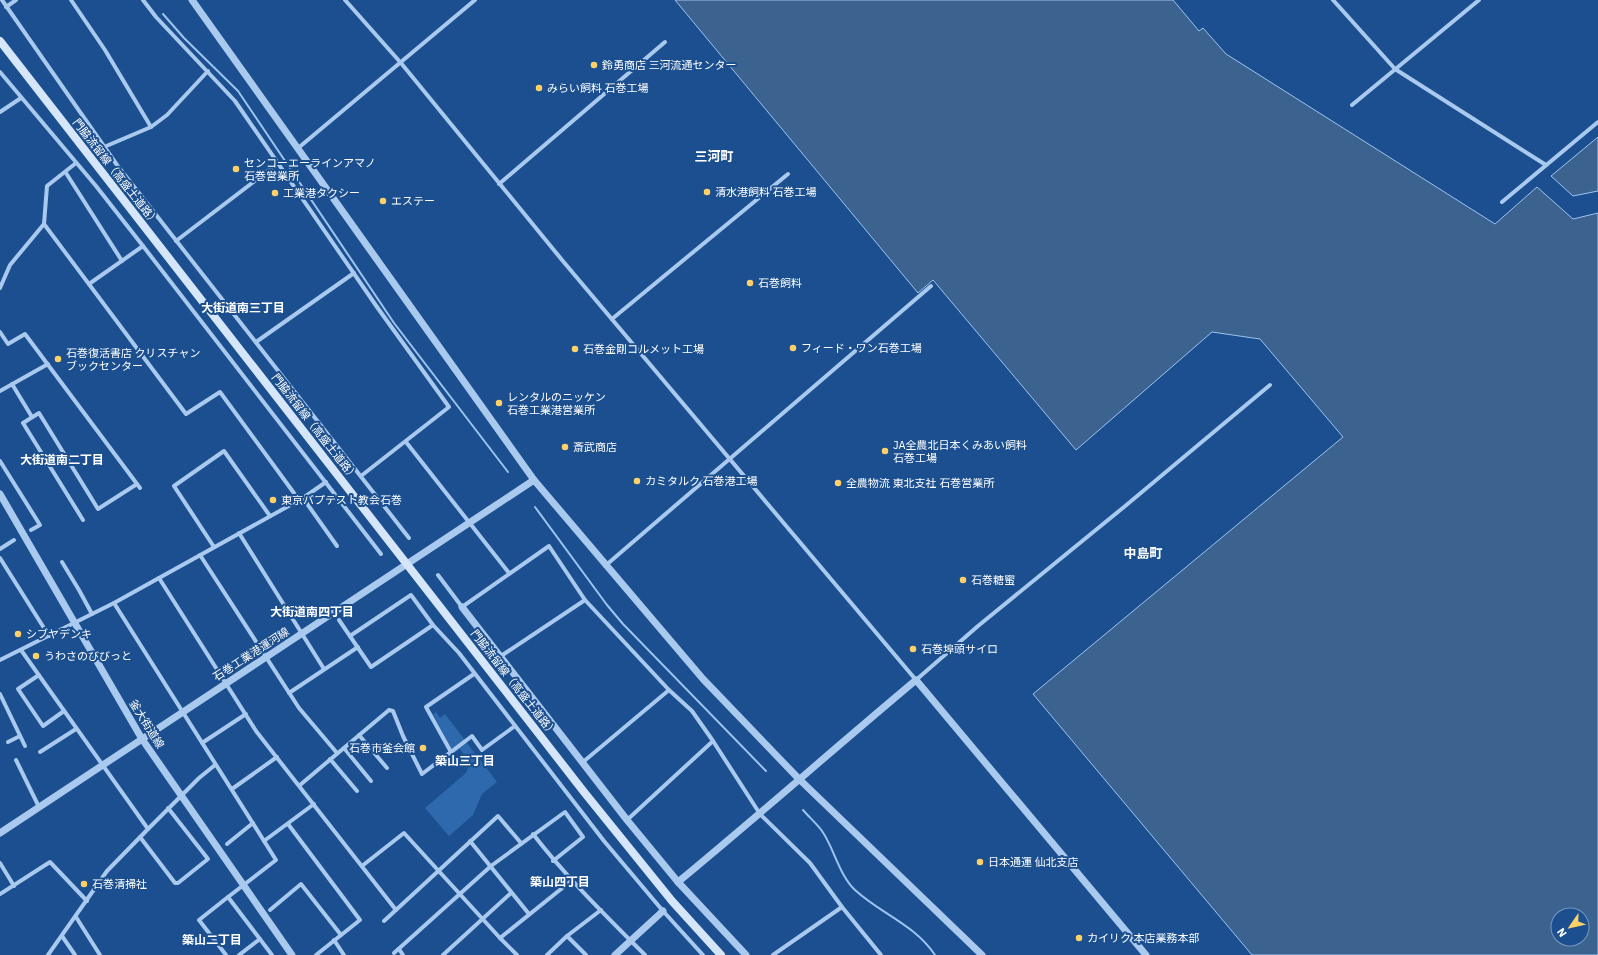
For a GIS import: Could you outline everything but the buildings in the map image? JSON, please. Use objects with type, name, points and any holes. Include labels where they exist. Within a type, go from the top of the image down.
[{"type":"main road","name":"門脇流留線（高盛土道路）","points":[[0,41],[629,850],[672,901],[721,955]]},
{"type":"street","points":[[2,0],[104,147],[409,538]]},
{"type":"street","points":[[6,7],[16,0]]},
{"type":"street","points":[[71,0],[105,50],[151,127]]},
{"type":"street","points":[[143,0],[156,17],[244,113],[277,164],[449,407],[361,476]]},
{"type":"street","points":[[192,0],[534,480],[605,566],[703,679],[799,779],[982,955]]},
{"type":"street","points":[[345,0],[401,63],[499,184],[1146,955]]},
{"type":"street","points":[[297,149],[475,0]]},
{"type":"street","points":[[1333,0],[1395,69],[1546,165]]},
{"type":"street","points":[[1352,105],[1479,0]]},
{"type":"street","points":[[499,184],[665,42]]},
{"type":"street","points":[[0,72],[143,246],[326,482],[347,512],[381,554]]},
{"type":"street","points":[[104,147],[151,127],[167,115],[208,72]]},
{"type":"street","points":[[0,112],[21,98]]},
{"type":"street","points":[[1502,202],[1598,122]]},
{"type":"street","points":[[0,288],[10,265],[44,224],[47,186],[66,173],[76,163]]},
{"type":"street","points":[[176,241],[277,164]]},
{"type":"street","points":[[66,173],[122,261]]},
{"type":"street","points":[[612,319],[788,174]]},
{"type":"street","points":[[44,224],[186,414],[220,392],[337,546]]},
{"type":"street","points":[[89,284],[143,246]]},
{"type":"street","points":[[256,342],[354,273]]},
{"type":"street","points":[[605,566],[931,286]]},
{"type":"street","points":[[0,332],[8,344],[25,334],[140,488]]},
{"type":"street","points":[[0,391],[48,364]]},
{"type":"street","points":[[12,384],[32,418]]},
{"type":"street","points":[[678,882],[760,814],[978,626],[1124,507],[1270,384]]},
{"type":"street","points":[[83,520],[23,423],[39,413],[98,508],[137,484]]},
{"type":"street","points":[[406,442],[509,573]]},
{"type":"street","points":[[214,547],[174,486],[224,451],[270,516]]},
{"type":"street","points":[[0,461],[40,525],[31,530]]},
{"type":"street","name":"石巻工業港運河線","points":[[0,833],[534,480]]},
{"type":"street","points":[[1,658],[21,650],[114,603],[301,499],[326,482]]},
{"type":"street","name":"釜大街道線","points":[[0,494],[142,739],[292,955]]},
{"type":"street","points":[[239,533],[324,669]]},
{"type":"street","points":[[0,549],[14,540]]},
{"type":"street","points":[[462,607],[549,546],[585,600],[669,690],[692,711],[713,740],[760,814],[810,863],[842,907],[881,955]]},
{"type":"street","points":[[200,554],[299,708],[337,753]]},
{"type":"street","points":[[0,558],[49,636]]},
{"type":"street","points":[[62,562],[92,614]]},
{"type":"street","points":[[438,575],[627,820],[678,882],[746,955]]},
{"type":"street","points":[[159,578],[256,730],[396,910]]},
{"type":"street","points":[[350,636],[411,595],[434,626],[459,653],[604,841],[663,911],[703,955]]},
{"type":"street","points":[[501,656],[585,600]]},
{"type":"street","points":[[114,603],[276,860],[198,920],[226,955]]},
{"type":"street","points":[[339,620],[371,667],[434,626]]},
{"type":"street","points":[[289,693],[358,647]]},
{"type":"street","points":[[21,650],[148,829]]},
{"type":"street","points":[[451,752],[426,707],[474,674]]},
{"type":"street","points":[[39,675],[18,689],[43,726],[64,711]]},
{"type":"street","points":[[583,762],[669,690]]},
{"type":"street","points":[[0,694],[25,746]]},
{"type":"street","points":[[300,785],[389,710],[393,711],[403,736],[422,774],[472,736],[482,750],[515,726]]},
{"type":"street","points":[[202,743],[246,714]]},
{"type":"street","points":[[40,752],[76,728]]},
{"type":"street","points":[[359,735],[387,768]]},
{"type":"street","points":[[8,742],[20,736]]},
{"type":"street","points":[[627,820],[713,740]]},
{"type":"street","points":[[344,748],[371,781]]},
{"type":"street","points":[[232,789],[277,757]]},
{"type":"street","points":[[16,760],[39,807]]},
{"type":"street","points":[[330,760],[357,791]]},
{"type":"street","points":[[48,955],[107,871],[168,808],[199,778],[215,765]]},
{"type":"street","points":[[264,841],[314,804]]},
{"type":"street","points":[[140,837],[175,883],[178,883],[208,859],[168,808]]},
{"type":"street","points":[[394,953],[491,866],[565,812],[583,837],[553,861]]},
{"type":"street","points":[[384,921],[498,816],[521,843]]},
{"type":"street","points":[[227,844],[253,823]]},
{"type":"street","points":[[288,824],[360,920],[316,955]]},
{"type":"street","points":[[362,866],[404,834],[517,955]]},
{"type":"street","points":[[533,834],[553,861],[571,881],[645,955]]},
{"type":"street","points":[[470,842],[529,914]]},
{"type":"street","points":[[0,894],[50,862],[87,901]]},
{"type":"street","points":[[0,863],[14,886]]},
{"type":"street","points":[[500,938],[571,881]]},
{"type":"street","points":[[270,910],[301,884],[341,935]]},
{"type":"street","points":[[443,955],[511,893]]},
{"type":"street","points":[[228,897],[272,955]]},
{"type":"street","points":[[773,955],[842,907]]},
{"type":"street","points":[[547,955],[567,936],[601,910]]},
{"type":"street","points":[[615,955],[663,911]]},
{"type":"street","points":[[76,917],[100,955]]},
{"type":"street","points":[[62,936],[75,955]]},
{"type":"street","points":[[567,936],[586,955]]},
{"type":"street","points":[[239,955],[260,939]]},
{"type":"street","points":[[334,940],[344,955]]},
{"type":"street","points":[[399,949],[403,955]]},
{"type":"shaded area","points":[[675,0],[1173,0],[1199,31],[1203,28],[1226,54],[1495,224],[1537,187],[1573,219],[1598,213],[1598,955],[1252,955],[1033,694],[1343,437],[1260,339],[1212,332],[1076,450],[933,280],[918,293]]},
{"type":"shaded area","points":[[1598,137],[1598,191],[1573,196],[1551,176]]},
{"type":"shaded area","points":[[436,712],[440,718],[445,714],[497,782],[482,794],[473,815],[449,836],[425,808],[466,773],[470,763],[460,749],[454,753],[433,714]]},
{"type":"waterway","points":[[163,14],[184,38],[238,91],[394,323],[508,472]]},
{"type":"waterway","points":[[535,507],[607,605],[623,624],[766,771]]},
{"type":"waterway","points":[[803,810],[822,831],[849,884],[865,898],[917,935],[927,944],[935,955]]},
{"type":"place","name":"鈴勇商店 三河流通センター","points":[[594,65]]},
{"type":"place","name":"みらい飼料 石巻工場","points":[[539,88]]},
{"type":"place","name":"センコーエーラインアマノ 石巻営業所","points":[[236,169]]},
{"type":"place","name":"清水港飼料 石巻工場","points":[[707,192]]},
{"type":"place","name":"工業港タクシー","points":[[275,193]]},
{"type":"place","name":"エステー","points":[[383,201]]},
{"type":"place","name":"石巻飼料","points":[[750,283]]},
{"type":"place","name":"フィード・ワン石巻工場","points":[[793,348]]},
{"type":"place","name":"石巻金剛コルメット工場","points":[[575,349]]},
{"type":"place","name":"石巻復活書店 クリスチャン ブックセンター","points":[[58,359]]},
{"type":"place","name":"レンタルのニッケン 石巻工業港営業所","points":[[499,403]]},
{"type":"place","name":"斎武商店","points":[[565,447]]},
{"type":"place","name":"JA全農北日本くみあい飼料 石巻工場","points":[[885,451]]},
{"type":"place","name":"カミタルク 石巻港工場","points":[[637,481]]},
{"type":"place","name":"全農物流 東北支社 石巻営業所","points":[[838,483]]},
{"type":"place","name":"東京バプテスト教会石巻","points":[[273,500]]},
{"type":"place","name":"石巻糖蜜","points":[[963,580]]},
{"type":"place","name":"シブヤデンキ","points":[[18,634]]},
{"type":"place","name":"石巻埠頭サイロ","points":[[913,649]]},
{"type":"place","name":"うわさのびびっと","points":[[36,656]]},
{"type":"place","name":"石巻市釜会館","points":[[423,748]]},
{"type":"place","name":"日本通運 仙北支店","points":[[980,862]]},
{"type":"place","name":"石巻清掃社","points":[[84,884]]},
{"type":"place","name":"カイリク 本店業務本部","points":[[1079,938]]},
{"type":"district","name":"三河町","points":[[714,156]]},
{"type":"district","name":"大街道南三丁目","points":[[243,308]]},
{"type":"district","name":"大街道南二丁目","points":[[62,460]]},
{"type":"district","name":"中島町","points":[[1143,553]]},
{"type":"district","name":"大街道南四丁目","points":[[312,612]]},
{"type":"district","name":"築山三丁目","points":[[465,761]]},
{"type":"district","name":"築山四丁目","points":[[560,882]]},
{"type":"district","name":"築山二丁目","points":[[212,940]]}]
